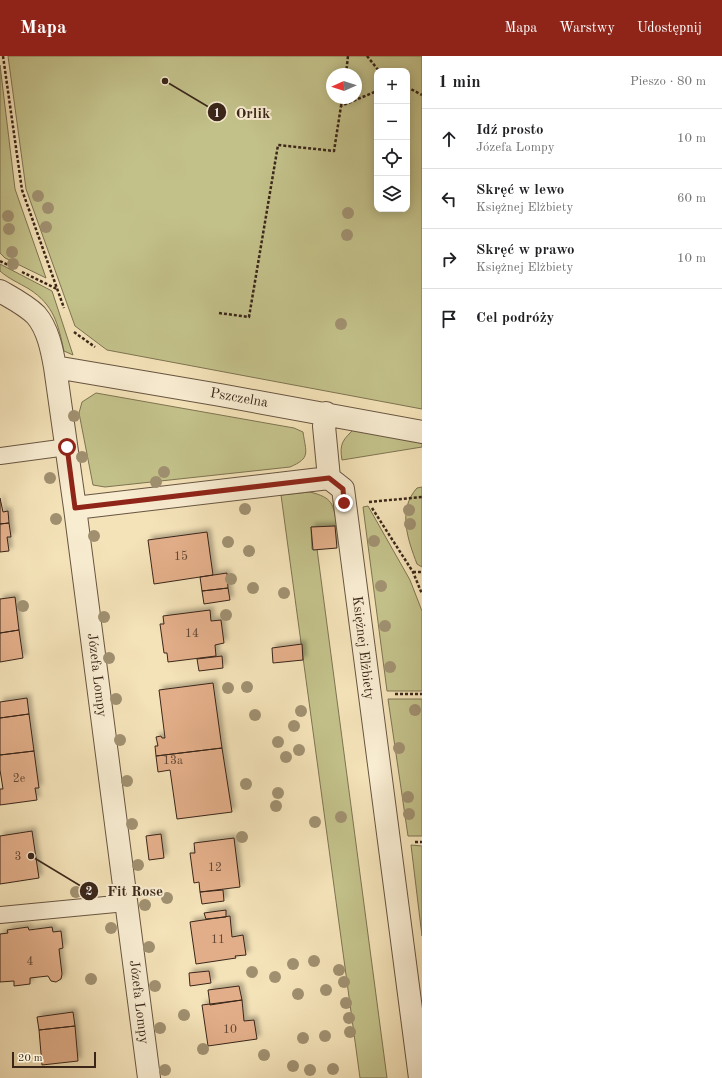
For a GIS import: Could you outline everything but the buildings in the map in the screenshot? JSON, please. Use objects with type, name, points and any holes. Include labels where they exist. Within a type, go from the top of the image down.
[{"type":"street","name":"Józefa Lompy","points":[[0,290],[26,307],[36,316],[45,329],[52,347],[56,367],[149,1078]]},
{"type":"street","name":"Pszczelna","points":[[56,367],[326,413],[422,432]]},
{"type":"street","points":[[75,508],[329,478],[324,426],[326,413]]},
{"type":"street","name":"Księżnej Elżbiety","points":[[329,478],[343,489],[420,1078]]},
{"type":"lane","points":[[0,456],[67,447]]},
{"type":"lane","points":[[0,915],[126,903]]},
{"type":"path","points":[[3,56],[22,190],[65,310]]},
{"type":"path","points":[[347,68],[348,56]]},
{"type":"path","points":[[367,56],[377,68]]},
{"type":"path","points":[[410,89],[422,95]]},
{"type":"path","points":[[218,312],[249,317],[278,145],[334,151],[341,106],[374,92]]},
{"type":"path","points":[[0,261],[13,267]]},
{"type":"path","points":[[19,270],[58,289]]},
{"type":"path","points":[[72,331],[83,371]]},
{"type":"path","points":[[344,503],[422,497]]},
{"type":"path","points":[[369,502],[413,572],[422,594]]},
{"type":"path","points":[[413,572],[422,572]]},
{"type":"shaded area","points":[[8,56],[422,56],[422,409],[107,350],[75,326],[26,189]]},
{"type":"shaded area","points":[[0,65],[15,189],[46,278],[5,258],[0,253]]},
{"type":"shaded area","points":[[0,264],[52,291],[73,355],[64,351],[60,332],[54,316],[44,302],[29,289],[10,279],[0,271]]},
{"type":"shaded area","points":[[96,393],[294,428],[303,432],[306,454],[301,461],[290,467],[105,487],[93,485],[79,413],[82,402]]},
{"type":"shaded area","points":[[355,428],[422,441],[422,447],[342,460],[341,450],[343,442]]},
{"type":"shaded area","points":[[422,487],[422,567],[417,564],[410,545],[406,525],[406,515],[407,506],[411,497],[417,488]]},
{"type":"shaded area","points":[[310,492],[328,499],[333,507],[337,526],[311,527],[312,549],[317,549],[387,1078],[360,1078],[281,495]]},
{"type":"shaded area","points":[[368,506],[410,580],[422,611],[422,691],[387,691],[363,507]]},
{"type":"shaded area","points":[[388,699],[422,699],[422,836],[408,836]]},
{"type":"shaded area","points":[[411,845],[422,846],[422,936]]},
{"type":"place","name":"Orlik","points":[[165,81]]},
{"type":"place","name":"Fit Rose","points":[[31,856]]},
{"type":"route","points":[[67,447],[75,508],[90,505],[329,478],[343,489],[344,503]]}]
